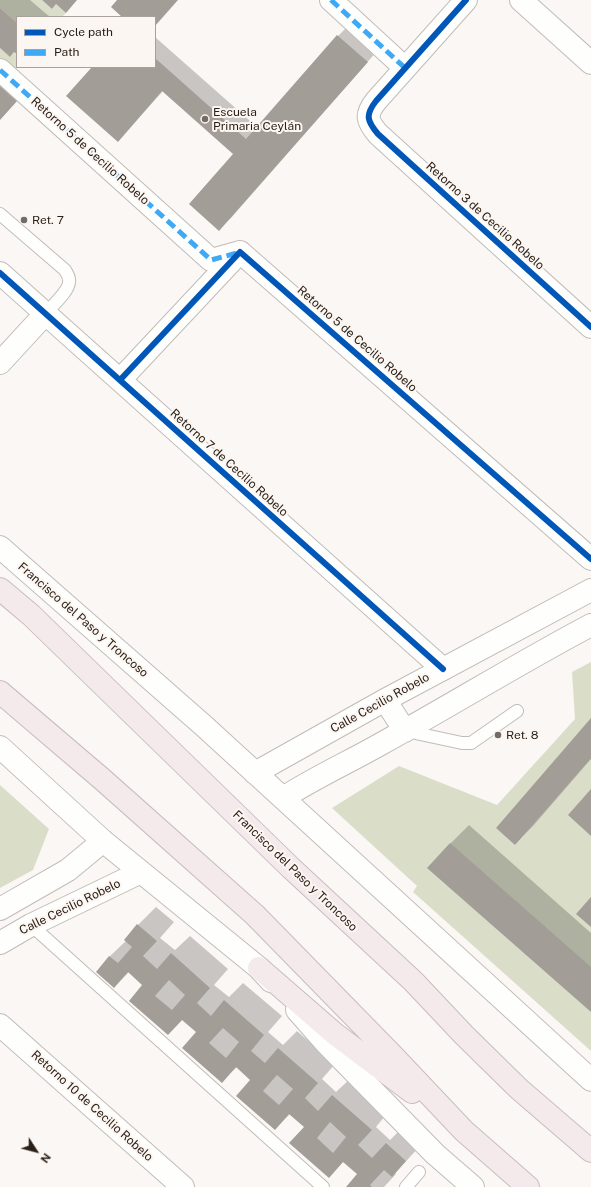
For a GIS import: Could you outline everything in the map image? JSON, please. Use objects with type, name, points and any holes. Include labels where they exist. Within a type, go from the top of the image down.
[{"type":"highway","points":[[0,573],[31,615]]},
{"type":"highway","name":"Francisco del Paso y Troncoso","points":[[0,589],[31,615],[285,862],[413,981],[464,1035],[519,1089],[591,1151]]},
{"type":"highway","points":[[0,692],[102,779],[255,915],[471,1138]]},
{"type":"highway","points":[[259,968],[335,1034],[471,1138],[528,1187]]},
{"type":"street","points":[[331,0],[405,68],[466,0]]},
{"type":"street","points":[[521,0],[591,63]]},
{"type":"street","name":"Retorno 3 de Cecilio Robelo","points":[[405,68],[370,109],[368,118],[372,126],[378,134],[591,327]]},
{"type":"street","name":"Retorno 5 de Cecilio Robelo","points":[[0,70],[211,260],[240,252],[591,559]]},
{"type":"street","points":[[120,380],[240,252]]},
{"type":"street","name":"Retorno 7 de Cecilio Robelo","points":[[0,273],[443,669]]},
{"type":"street","points":[[0,363],[46,313]]},
{"type":"street","name":"Francisco del Paso y Troncoso","points":[[0,547],[204,726],[591,1080]]},
{"type":"street","name":"Calle Cecilio Robelo","points":[[255,773],[386,700],[591,590]]},
{"type":"street","points":[[283,798],[301,786],[405,731],[591,625]]},
{"type":"street","points":[[386,700],[405,731]]},
{"type":"street","points":[[0,747],[103,841],[259,968],[337,1054],[435,1154],[473,1187]]},
{"type":"street","points":[[0,909],[68,870],[103,841]]},
{"type":"street","name":"Calle Cecilio Robelo","points":[[0,942],[141,872]]},
{"type":"street","name":"Retorno 10 de Cecilio Robelo","points":[[0,1025],[183,1187]]},
{"type":"lane","points":[[0,214],[65,270],[69,276],[70,283],[66,290],[46,313]]},
{"type":"lane","points":[[405,731],[462,743],[470,743],[517,711]]},
{"type":"lane","points":[[32,925],[323,1187]]},
{"type":"lane","points":[[406,1187],[419,1172]]},
{"type":"green space","points":[[0,0],[42,0],[52,9],[56,4],[66,13],[63,16],[16,16],[16,22],[0,8]]},
{"type":"green space","points":[[0,48],[10,57],[14,52],[16,53],[17,68],[11,74],[0,64]]},
{"type":"green space","points":[[591,662],[591,1051],[413,892],[417,886],[332,808],[399,766],[497,805],[575,719],[572,672]]},
{"type":"green space","points":[[0,785],[49,829],[33,870],[0,888]]},
{"type":"building","points":[[42,0],[77,0],[66,13],[56,4],[52,9]]},
{"type":"building","points":[[117,0],[178,0],[156,25],[156,16],[121,16],[111,7]]},
{"type":"building","points":[[0,8],[16,22],[16,53],[14,52],[10,57],[0,48]]},
{"type":"building","points":[[337,35],[368,62],[219,231],[189,204],[233,154],[162,91],[118,142],[66,96],[91,68],[156,68],[156,59],[246,139]]},
{"type":"building","points":[[0,84],[18,100],[0,120]]},
{"type":"building","points":[[591,718],[591,758],[515,845],[496,828]]},
{"type":"building","points":[[591,789],[591,836],[568,815]]},
{"type":"building","points":[[450,843],[591,967],[591,1012],[427,868]]},
{"type":"building","points":[[591,897],[591,927],[576,914]]},
{"type":"building","points":[[137,924],[157,941],[143,956],[157,969],[171,953],[210,988],[197,1003],[211,1016],[224,1000],[264,1035],[251,1051],[265,1063],[278,1048],[318,1083],[305,1098],[318,1111],[332,1095],[372,1130],[358,1145],[372,1158],[386,1143],[406,1161],[392,1177],[384,1170],[370,1185],[372,1187],[346,1187],[357,1174],[343,1162],[329,1178],[289,1143],[304,1127],[289,1114],[275,1130],[236,1096],[250,1080],[236,1067],[222,1083],[182,1048],[196,1032],[182,1020],[168,1035],[129,1001],[142,985],[128,972],[114,988],[96,972],[109,956],[118,963],[132,947],[124,940]],"holes":[[[169,980],[185,995],[172,1010],[155,996]],[[223,1028],[239,1042],[226,1058],[209,1043]],[[277,1075],[293,1089],[279,1105],[263,1091]],[[330,1122],[346,1137],[333,1153],[317,1138]]]},
{"type":"marked path","points":[[331,0],[405,68]]},
{"type":"marked path","points":[[0,70],[211,260],[237,253]]},
{"type":"cycle path","points":[[466,0],[372,106],[369,114],[370,122],[378,134],[591,327]]},
{"type":"cycle path","points":[[120,380],[240,252],[591,559]]},
{"type":"cycle path","points":[[0,273],[443,669]]},
{"type":"place","name":"Escuela Primaria Ceylán","points":[[205,119]]},
{"type":"place","name":"Ret. 7","points":[[24,220]]},
{"type":"place","name":"Ret. 8","points":[[498,735]]}]
